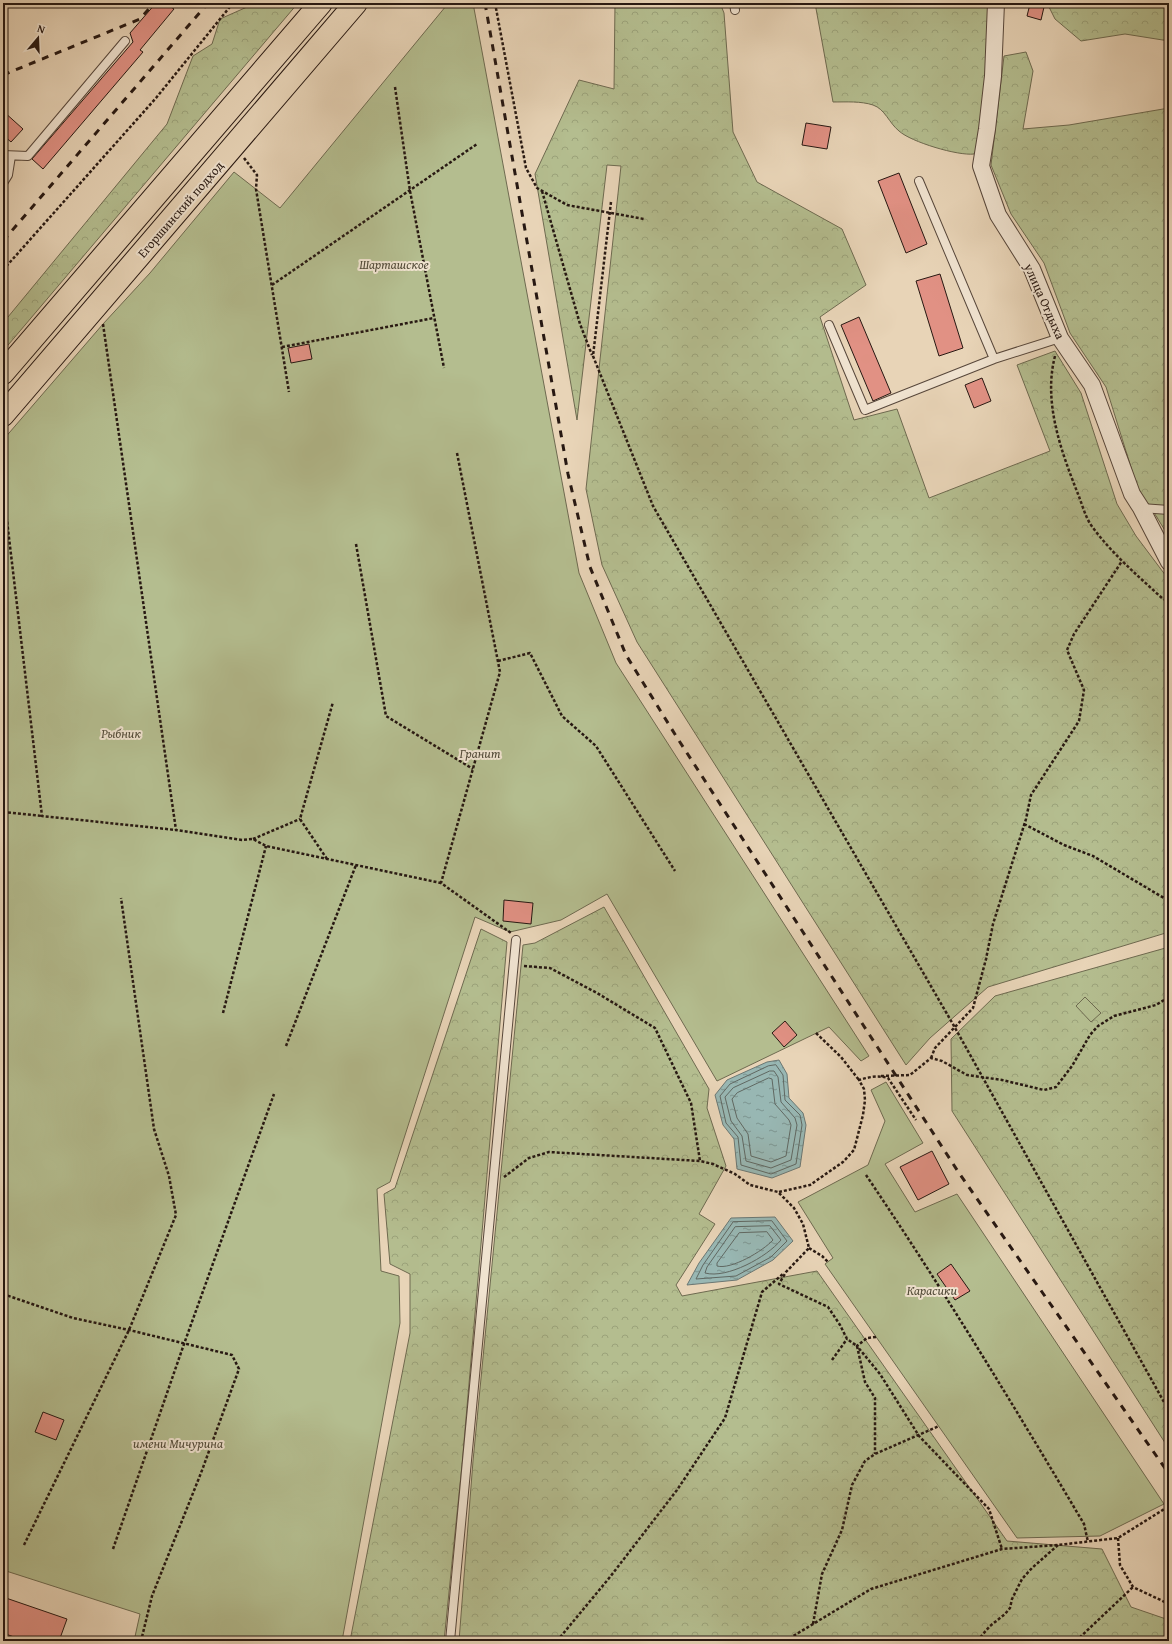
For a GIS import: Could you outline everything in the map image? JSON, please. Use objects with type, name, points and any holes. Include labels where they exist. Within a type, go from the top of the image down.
[{"type":"main road","name":"Егоршинский подход","points":[[3,373],[321,3]]},
{"type":"main road","name":"Егоршинский подход","points":[[3,415],[356,3]]},
{"type":"street","name":"улица Отдыха","points":[[996,3],[993,76],[981,166],[998,215],[1032,269],[1060,338],[1092,385],[1132,494],[1141,508],[1169,562]]},
{"type":"lane","points":[[3,183],[8,175],[7,155],[28,156],[125,41]]},
{"type":"lane","points":[[919,181],[994,359]]},
{"type":"lane","points":[[830,325],[865,410],[994,359],[1060,338]]},
{"type":"lane","points":[[1141,508],[1169,510]]},
{"type":"lane","points":[[450,1641],[516,940]]},
{"type":"path","points":[[3,270],[156,98],[233,3]]},
{"type":"path","points":[[495,3],[526,168],[537,188],[567,205],[644,219]]},
{"type":"path","points":[[395,87],[410,191],[444,368]]},
{"type":"path","points":[[272,285],[477,144]]},
{"type":"path","points":[[234,145],[257,174],[256,189],[289,392]]},
{"type":"path","points":[[542,191],[580,324],[653,506],[954,1026],[1169,1411]]},
{"type":"path","points":[[593,356],[611,202]]},
{"type":"path","points":[[90,314],[103,324],[176,830]]},
{"type":"path","points":[[282,347],[434,318]]},
{"type":"path","points":[[1060,338],[1051,371],[1052,414],[1069,470],[1090,523],[1122,561],[1163,599],[1169,601]]},
{"type":"path","points":[[441,883],[500,672],[457,453]]},
{"type":"path","points":[[3,487],[42,816]]},
{"type":"path","points":[[356,544],[386,716],[473,769]]},
{"type":"path","points":[[860,1080],[881,1076],[910,1075],[931,1058],[935,1048],[954,1026],[973,1008],[986,959],[993,924],[1024,824],[1031,795],[1080,721],[1084,690],[1067,650],[1074,634],[1122,561]]},
{"type":"path","points":[[498,661],[530,653],[562,716],[596,746],[675,871]]},
{"type":"path","points":[[327,859],[300,818],[333,702]]},
{"type":"path","points":[[3,812],[176,830],[242,840],[254,839],[300,818]]},
{"type":"path","points":[[1024,824],[1064,845],[1092,856],[1169,900]]},
{"type":"path","points":[[254,839],[266,846],[441,883],[510,932],[516,940]]},
{"type":"path","points":[[223,1013],[266,846]]},
{"type":"path","points":[[286,1046],[356,865]]},
{"type":"path","points":[[24,1544],[129,1330],[176,1215],[170,1176],[154,1129],[120,898]]},
{"type":"path","points":[[513,964],[550,968],[597,993],[655,1028],[691,1104],[700,1161]]},
{"type":"path","points":[[931,1058],[942,1061],[967,1075],[1044,1090],[1056,1087],[1072,1066],[1090,1035],[1098,1026],[1114,1016],[1156,1006],[1169,997]]},
{"type":"path","points":[[493,1188],[529,1158],[549,1152],[700,1161],[713,1164],[734,1174],[750,1185],[778,1192],[810,1184],[843,1162],[854,1150],[863,1115],[865,1100],[864,1089],[860,1080],[841,1057],[816,1033]]},
{"type":"path","points":[[881,1076],[888,1078],[916,1120]]},
{"type":"path","points":[[113,1549],[184,1344],[274,1094]]},
{"type":"path","points":[[866,1175],[927,1267],[997,1378],[1084,1524],[1088,1542]]},
{"type":"path","points":[[778,1192],[794,1208],[803,1224],[809,1248],[822,1256],[828,1262]]},
{"type":"path","points":[[557,1641],[610,1577],[677,1490],[725,1418],[762,1292],[786,1272],[809,1248]]},
{"type":"path","points":[[786,1272],[779,1284],[828,1307],[847,1339],[857,1346],[880,1374],[919,1436],[989,1509],[1002,1549]]},
{"type":"path","points":[[3,1294],[73,1318],[129,1330],[232,1356],[239,1369],[201,1472],[152,1596],[141,1641]]},
{"type":"path","points":[[857,1346],[867,1338],[876,1337]]},
{"type":"path","points":[[832,1360],[847,1339]]},
{"type":"path","points":[[857,1346],[865,1382],[875,1398],[875,1454]]},
{"type":"path","points":[[813,1624],[822,1574],[842,1530],[852,1485],[864,1461],[875,1454],[939,1426]]},
{"type":"path","points":[[785,1641],[871,1589],[1002,1549],[1058,1545],[1118,1538],[1169,1506]]},
{"type":"path","points":[[1166,1508],[1169,1514]]},
{"type":"path","points":[[1118,1538],[1120,1565],[1134,1587],[1169,1604]]},
{"type":"path","points":[[977,1641],[990,1626],[1010,1608],[1012,1598],[1022,1579],[1058,1545]]},
{"type":"path","points":[[1076,1641],[1134,1587]]},
{"type":"green space","points":[[251,3],[298,3],[3,351],[3,323],[167,124],[193,56],[212,44],[220,19],[247,7]]},
{"type":"green space","points":[[457,3],[473,3],[579,573],[616,663],[869,1056],[861,1061],[829,1027],[717,1081],[607,894],[561,920],[510,932],[475,917],[390,1182],[377,1189],[381,1271],[399,1276],[400,1323],[342,1641],[134,1641],[140,1614],[3,1570],[3,440],[103,324],[150,273],[234,172],[280,208],[446,6]]},
{"type":"green space","points":[[615,3],[720,3],[724,13],[733,132],[757,182],[842,229],[866,285],[820,317],[854,420],[897,409],[929,498],[1050,451],[1017,365],[1055,351],[1081,393],[1117,504],[1136,536],[1169,580],[1169,932],[988,987],[930,1038],[906,1065],[637,642],[602,565],[586,489],[621,166],[607,165],[577,420],[535,174],[579,80],[614,89]]},
{"type":"green space","points":[[815,3],[990,3],[983,129],[978,147],[974,154],[946,151],[914,140],[899,131],[881,110],[873,105],[858,102],[833,102]]},
{"type":"green space","points":[[1047,3],[1169,3],[1169,41],[1125,34],[1081,41],[1055,19]]},
{"type":"green space","points":[[1026,52],[1033,71],[1023,129],[1069,125],[1169,108],[1169,537],[1153,511],[1139,493],[1106,387],[1070,333],[1044,263],[1011,214],[991,165],[1004,56]]},
{"type":"green space","points":[[604,907],[709,1089],[707,1108],[726,1166],[699,1214],[715,1224],[676,1285],[682,1296],[817,1271],[1007,1541],[1102,1549],[1131,1607],[1169,1620],[1169,1641],[459,1641],[473,1461],[523,945],[535,943]]},
{"type":"green space","points":[[481,929],[507,942],[462,1465],[444,1641],[350,1641],[410,1333],[410,1274],[390,1264],[384,1194],[395,1188]]},
{"type":"green space","points":[[1169,947],[1169,1449],[952,1111],[951,1039],[995,996]]},
{"type":"green space","points":[[1085,997],[1101,1013],[1091,1022],[1076,1006]]},
{"type":"green space","name":"Карасики","points":[[886,1082],[923,1143],[885,1164],[915,1212],[957,1194],[1164,1504],[1100,1536],[1017,1538],[825,1264],[833,1258],[798,1202],[868,1165],[885,1121],[871,1090]]},
{"type":"water","points":[[779,1060],[787,1074],[789,1098],[803,1113],[806,1125],[800,1167],[772,1178],[737,1169],[734,1139],[723,1125],[715,1095],[727,1080],[767,1062]]},
{"type":"water","points":[[775,1217],[793,1241],[773,1260],[737,1280],[687,1285],[699,1263],[731,1218]]},
{"type":"building","points":[[156,3],[165,3],[174,9],[140,50],[143,52],[43,169],[32,159],[133,42],[130,33]]},
{"type":"building","points":[[1030,4],[1044,7],[1041,20],[1027,16]]},
{"type":"building","points":[[3,111],[23,129],[11,142],[3,135]]},
{"type":"building","points":[[806,123],[831,127],[827,149],[802,145]]},
{"type":"building","points":[[899,173],[927,244],[906,253],[878,181]]},
{"type":"building","points":[[940,274],[963,348],[939,356],[916,281]]},
{"type":"building","points":[[859,317],[891,393],[873,401],[841,325]]},
{"type":"building","points":[[309,344],[312,359],[291,363],[288,348]]},
{"type":"building","points":[[982,378],[991,401],[974,408],[965,385]]},
{"type":"building","points":[[504,900],[533,903],[531,924],[503,921]]},
{"type":"building","points":[[785,1021],[797,1035],[784,1047],[772,1033]]},
{"type":"building","points":[[932,1151],[949,1184],[918,1200],[900,1167]]},
{"type":"building","points":[[951,1264],[970,1291],[955,1300],[937,1274]]},
{"type":"building","points":[[43,1412],[64,1420],[56,1440],[35,1432]]},
{"type":"building","points":[[3,1597],[67,1619],[59,1641],[25,1641],[3,1633]]},
{"type":"railway","points":[[3,75],[140,19],[154,3]]},
{"type":"railway","points":[[3,241],[208,3]]},
{"type":"railway","points":[[485,3],[568,474],[590,567],[626,655],[676,736],[959,1173],[1169,1474]]},
{"type":"park label","name":"Шарташское","points":[[394,264]]},
{"type":"park label","name":"Рыбник","points":[[121,733]]},
{"type":"park label","name":"Гранит","points":[[480,753]]},
{"type":"park label","name":"имени Мичурина","points":[[178,1443]]}]
